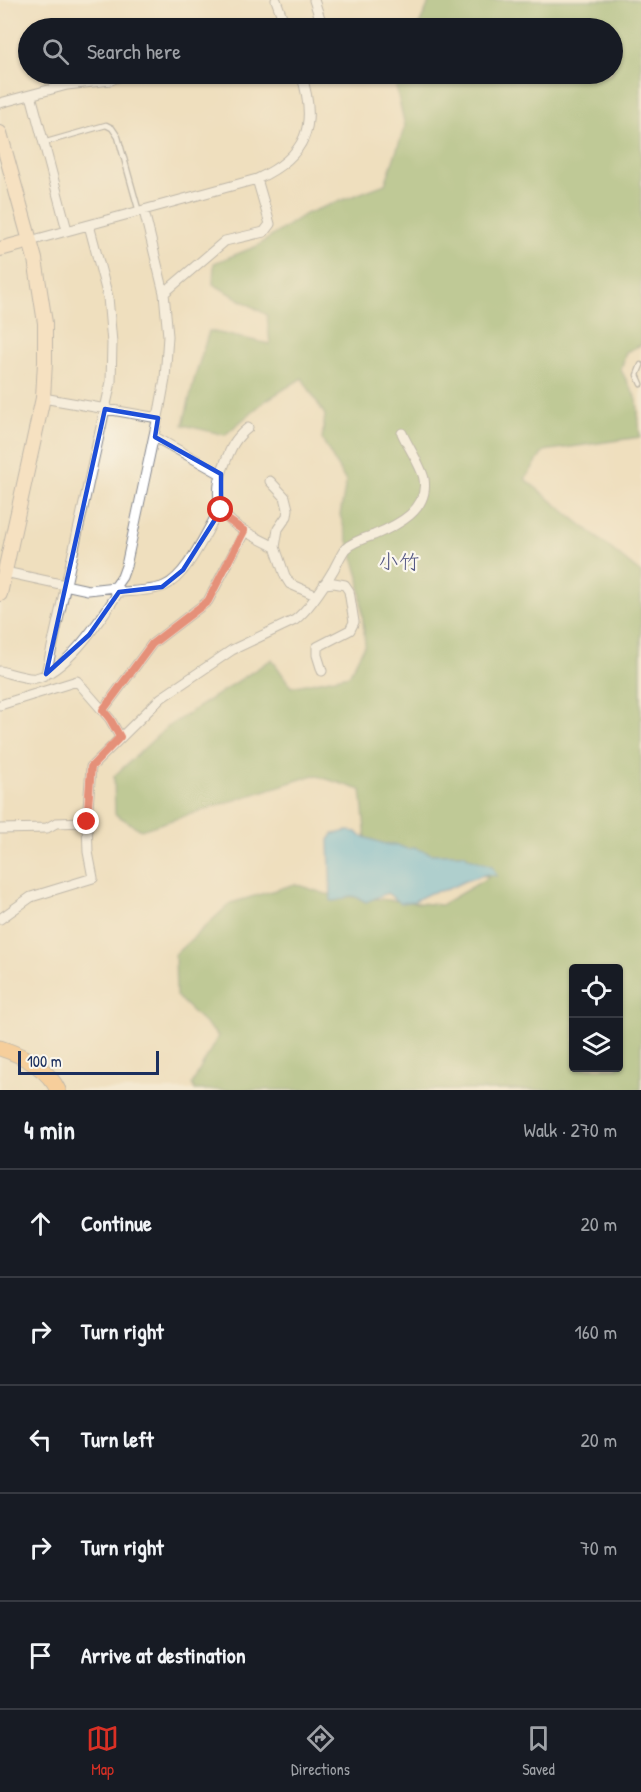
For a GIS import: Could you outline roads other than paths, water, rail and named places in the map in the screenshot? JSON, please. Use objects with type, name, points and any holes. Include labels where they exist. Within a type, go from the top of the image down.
[{"type":"main road","points":[[0,1048],[33,1063],[58,1090]]},
{"type":"street","points":[[276,0],[282,18]]},
{"type":"street","points":[[314,0],[320,18]]},
{"type":"street","points":[[0,103],[77,84]]},
{"type":"street","points":[[0,249],[257,179],[276,170],[290,159],[307,132],[309,111],[304,84]]},
{"type":"street","points":[[31,95],[67,230]]},
{"type":"street","points":[[0,133],[30,241],[41,291],[45,323],[43,398],[2,571],[0,594]]},
{"type":"street","points":[[164,293],[225,241],[264,232],[270,224],[257,179]]},
{"type":"street","points":[[0,671],[35,679],[56,669],[89,635],[116,596],[115,587],[126,566],[155,437],[165,379],[168,336],[164,293],[142,211]]},
{"type":"street","points":[[46,674],[111,382],[112,343],[108,297],[89,225]]},
{"type":"street","points":[[43,398],[158,418]]},
{"type":"street","points":[[248,428],[234,440],[221,474],[218,487],[219,503],[227,519],[275,547]]},
{"type":"street","points":[[0,919],[31,897],[93,878],[88,852],[87,822],[91,767],[120,737],[161,698],[232,650],[295,620],[303,613],[324,584],[346,548],[402,521],[416,511],[424,493],[424,478],[402,433]]},
{"type":"street","points":[[155,437],[221,474]]},
{"type":"street","points":[[270,481],[285,497],[288,509],[287,516],[278,529],[275,547],[285,576],[290,584],[315,595]]},
{"type":"street","points":[[2,571],[88,590],[115,587],[122,592],[162,587],[173,581],[183,570],[221,510]]},
{"type":"street","points":[[103,710],[152,644],[208,601],[244,531]]},
{"type":"street","points":[[322,671],[317,647],[350,630],[354,622],[349,591],[345,585],[324,584]]},
{"type":"street","points":[[0,705],[77,681],[110,719],[120,737]]},
{"type":"street","points":[[0,829],[47,828],[56,824],[87,822]]},
{"type":"lane","points":[[43,143],[106,125],[112,128],[118,137],[142,211]]},
{"type":"lane","points":[[641,365],[637,375],[641,384]]},
{"type":"water","points":[[357,832],[361,836],[388,845],[414,848],[432,854],[464,854],[492,866],[497,876],[487,874],[448,889],[430,893],[414,901],[401,903],[387,893],[366,902],[354,896],[331,901],[329,840],[333,834]]},
{"type":"district","name":"小竹","points":[[399,562]]}]
